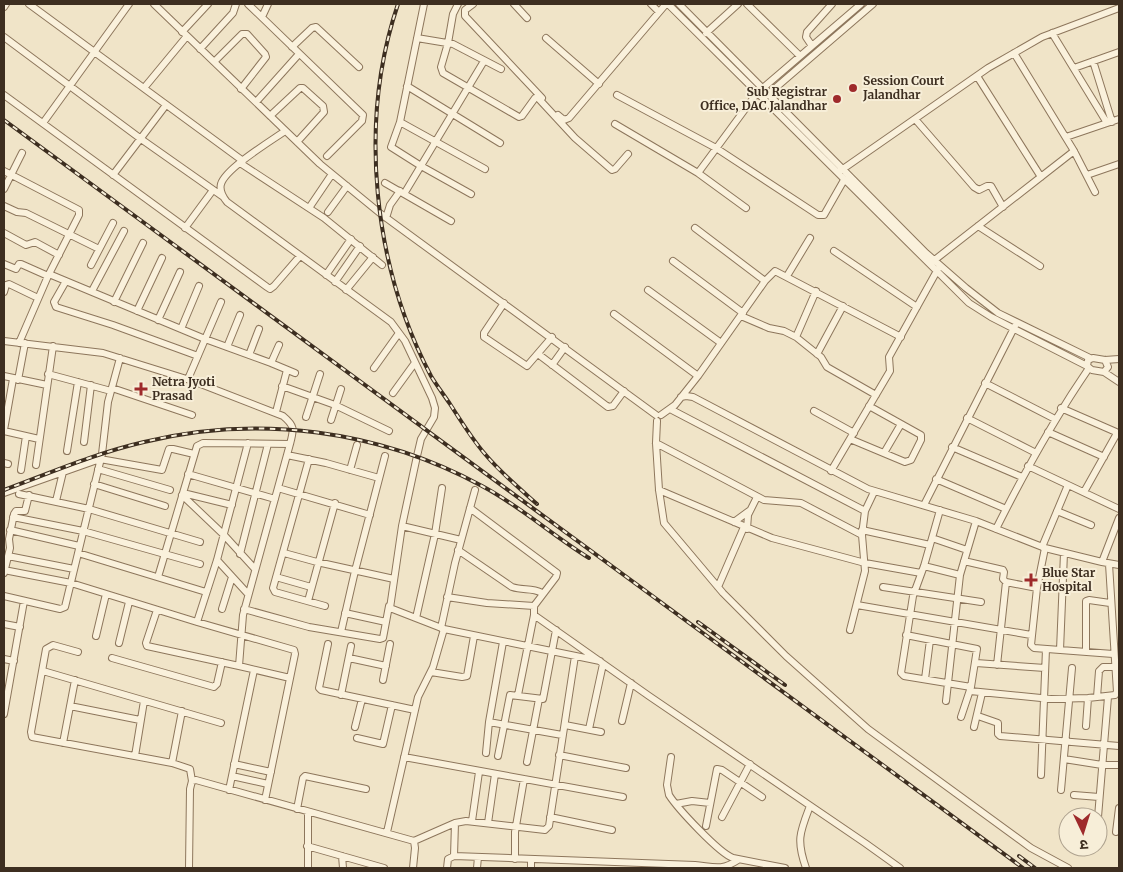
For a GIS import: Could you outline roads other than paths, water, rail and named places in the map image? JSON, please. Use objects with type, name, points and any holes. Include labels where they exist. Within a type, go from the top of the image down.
[{"type":"street","points":[[29,4],[242,162],[351,239],[382,265]]},
{"type":"street","points":[[43,123],[129,4]]},
{"type":"street","points":[[154,4],[332,174],[386,218],[552,337],[658,417]]},
{"type":"street","points":[[144,88],[208,4]]},
{"type":"street","points":[[200,49],[233,13],[236,4]]},
{"type":"street","points":[[248,4],[363,115],[362,121],[327,156]]},
{"type":"street","points":[[262,17],[268,4]]},
{"type":"street","points":[[424,4],[400,122],[391,147],[420,166],[471,194]]},
{"type":"street","points":[[458,4],[453,14],[448,43],[441,67],[442,71],[520,117],[535,98],[538,98],[575,138],[612,170],[616,169],[628,154]]},
{"type":"street","points":[[473,4],[465,10],[465,16],[564,120],[569,118],[600,84],[667,4],[844,180],[932,262],[941,266],[982,301],[1015,325],[1088,367],[1104,372],[1119,382]]},
{"type":"street","points":[[514,4],[527,18]]},
{"type":"street","points":[[651,4],[659,12]]},
{"type":"street","points":[[680,4],[844,169],[932,262],[936,272],[969,303],[1090,358],[1119,359]]},
{"type":"street","points":[[702,37],[738,4]]},
{"type":"street","points":[[747,4],[800,56]]},
{"type":"street","points":[[812,46],[807,39],[807,32],[832,4]]},
{"type":"street","points":[[763,99],[835,32],[861,4]]},
{"type":"street","points":[[698,173],[757,93],[812,46],[835,32],[873,4]]},
{"type":"street","points":[[837,173],[976,76],[1014,53],[1042,37],[1119,8]]},
{"type":"street","points":[[292,47],[312,28],[316,27],[359,68]]},
{"type":"street","points":[[1052,33],[1110,122]]},
{"type":"street","points":[[214,62],[242,34],[247,34],[266,57],[241,88]]},
{"type":"street","points":[[4,37],[141,139],[222,196]]},
{"type":"street","points":[[416,38],[453,44],[501,69]]},
{"type":"street","points":[[546,38],[600,84]]},
{"type":"street","points":[[1074,68],[1119,52]]},
{"type":"street","points":[[1014,53],[1074,150],[1095,192]]},
{"type":"street","points":[[256,102],[299,54]]},
{"type":"street","points":[[386,218],[390,206],[402,193],[420,166],[484,61]]},
{"type":"street","points":[[1093,61],[1110,122]]},
{"type":"street","points":[[976,76],[1041,176]]},
{"type":"street","points":[[407,86],[500,143]]},
{"type":"street","points":[[270,116],[300,88],[303,88],[323,106],[324,112],[297,142]]},
{"type":"street","points":[[4,94],[270,289],[300,256]]},
{"type":"street","points":[[617,95],[716,148],[821,216],[825,213],[844,180]]},
{"type":"street","points":[[113,175],[166,105]]},
{"type":"street","points":[[914,119],[974,187],[979,190],[991,186],[1003,206]]},
{"type":"street","points":[[1066,137],[1119,119]]},
{"type":"street","points":[[400,122],[485,169]]},
{"type":"street","points":[[614,124],[698,173],[746,208]]},
{"type":"street","points":[[244,609],[308,627],[382,639],[402,526],[421,439],[435,412],[432,398],[414,364],[409,350],[399,333],[385,317],[226,202],[222,196],[220,187],[222,182],[242,162],[286,131]]},
{"type":"street","points":[[932,262],[1074,150]]},
{"type":"street","points":[[4,189],[22,153]]},
{"type":"street","points":[[1087,175],[1119,164]]},
{"type":"street","points":[[4,171],[79,210],[79,216],[38,298],[22,343],[4,430],[39,439]]},
{"type":"street","points":[[309,208],[332,174]]},
{"type":"street","points":[[385,183],[451,220]]},
{"type":"street","points":[[328,212],[347,186]]},
{"type":"street","points":[[185,228],[213,190]]},
{"type":"street","points":[[4,206],[16,212],[26,213],[99,249]]},
{"type":"street","points":[[91,265],[113,222]]},
{"type":"street","points":[[978,226],[1040,266]]},
{"type":"street","points":[[695,228],[765,281]]},
{"type":"street","points":[[92,291],[124,230]]},
{"type":"street","points":[[4,233],[27,245],[33,242],[59,255]]},
{"type":"street","points":[[787,276],[810,238]]},
{"type":"street","points":[[326,275],[351,239]]},
{"type":"street","points":[[114,302],[143,243]]},
{"type":"street","points":[[335,282],[360,246]]},
{"type":"street","points":[[834,251],[917,307]]},
{"type":"street","points":[[346,290],[373,257]]},
{"type":"street","points":[[137,311],[162,258]]},
{"type":"street","points":[[673,261],[742,314],[769,328],[784,331],[796,337],[824,360],[827,367],[876,395]]},
{"type":"street","points":[[4,264],[16,269],[21,264],[92,291],[181,330],[295,373]]},
{"type":"street","points":[[831,471],[890,371],[888,359],[941,266]]},
{"type":"street","points":[[658,417],[681,398],[765,281],[775,271],[901,337]]},
{"type":"street","points":[[158,320],[180,272]]},
{"type":"street","points":[[66,281],[54,302],[56,307],[113,325],[198,356]]},
{"type":"street","points":[[4,292],[6,285],[9,284],[38,298]]},
{"type":"street","points":[[181,330],[199,286]]},
{"type":"street","points":[[648,290],[721,343]]},
{"type":"street","points":[[796,337],[816,291]]},
{"type":"street","points":[[188,379],[221,302]]},
{"type":"street","points":[[504,303],[484,335],[525,365],[529,365],[552,337]]},
{"type":"street","points":[[817,354],[843,306]]},
{"type":"street","points":[[614,314],[698,376]]},
{"type":"street","points":[[227,347],[240,315]]},
{"type":"street","points":[[924,504],[1015,325]]},
{"type":"street","points":[[249,355],[260,329]]},
{"type":"street","points":[[374,368],[399,333]]},
{"type":"street","points":[[4,341],[95,350],[188,379],[276,412],[291,424],[294,430],[244,609],[241,624],[239,666]]},
{"type":"street","points":[[272,363],[279,344]]},
{"type":"street","points":[[36,465],[53,346]]},
{"type":"street","points":[[552,365],[565,347]]},
{"type":"street","points":[[538,354],[608,407],[614,406],[624,391]]},
{"type":"street","points":[[4,596],[63,608],[66,604],[98,469],[112,389],[120,358]]},
{"type":"street","points":[[996,529],[1028,466],[1088,367],[1090,358]]},
{"type":"street","points":[[1104,372],[1108,366],[1105,360]]},
{"type":"street","points":[[393,393],[414,364]]},
{"type":"street","points":[[276,412],[287,370]]},
{"type":"street","points":[[48,374],[112,389],[192,415]]},
{"type":"street","points":[[306,417],[320,374]]},
{"type":"street","points":[[4,376],[47,385]]},
{"type":"street","points":[[67,451],[78,382]]},
{"type":"street","points":[[985,383],[1055,419]]},
{"type":"street","points":[[84,442],[91,385]]},
{"type":"street","points":[[282,386],[335,405],[390,431]]},
{"type":"street","points":[[332,420],[341,389]]},
{"type":"street","points":[[681,398],[686,396],[692,397],[874,492],[924,504],[1064,553],[1119,565]]},
{"type":"street","points":[[814,411],[852,436],[884,453],[905,462],[911,460],[921,436],[870,406]]},
{"type":"street","points":[[1062,408],[1115,431],[1116,435],[1084,492]]},
{"type":"street","points":[[670,409],[865,511]]},
{"type":"street","points":[[658,417],[656,443],[662,518],[668,529],[718,587],[786,656],[868,729],[1031,848],[1068,868]]},
{"type":"street","points":[[967,418],[1036,453]]},
{"type":"street","points":[[884,453],[901,424]]},
{"type":"street","points":[[1048,432],[1104,457]]},
{"type":"street","points":[[21,470],[26,436]]},
{"type":"street","points":[[158,577],[197,446],[203,443],[290,444]]},
{"type":"street","points":[[197,622],[217,560],[248,443]]},
{"type":"street","points":[[656,443],[757,497],[770,502],[801,503],[862,532],[931,541],[967,550]]},
{"type":"street","points":[[240,554],[268,444]]},
{"type":"street","points":[[350,470],[357,445]]},
{"type":"street","points":[[952,447],[1022,477]]},
{"type":"street","points":[[4,493],[100,459],[162,470],[169,449],[194,454]]},
{"type":"street","points":[[287,455],[379,478]]},
{"type":"street","points":[[341,632],[385,456]]},
{"type":"street","points":[[309,459],[273,590],[325,606]]},
{"type":"street","points":[[1028,466],[1119,509]]},
{"type":"street","points":[[98,469],[170,490]]},
{"type":"street","points":[[56,501],[63,472]]},
{"type":"street","points":[[188,474],[275,498]]},
{"type":"street","points":[[936,479],[1006,509]]},
{"type":"street","points":[[94,484],[165,506]]},
{"type":"street","points":[[1068,485],[1044,547],[1031,634],[1032,647],[1113,654]]},
{"type":"street","points":[[278,488],[370,515]]},
{"type":"street","points":[[416,618],[435,534],[442,488]]},
{"type":"street","points":[[387,832],[415,710],[420,693],[431,672],[458,550],[475,490]]},
{"type":"street","points":[[659,490],[772,538],[865,563],[921,573]]},
{"type":"street","points":[[850,630],[864,575],[865,563],[862,532],[865,511],[874,492]]},
{"type":"street","points":[[19,494],[89,508],[200,542]]},
{"type":"street","points":[[182,494],[232,506]]},
{"type":"street","points":[[182,494],[224,535],[255,569]]},
{"type":"street","points":[[30,495],[25,511],[16,511],[13,518],[9,540],[11,546],[4,572],[71,583],[129,602],[294,650],[295,654],[265,800]]},
{"type":"street","points":[[718,587],[746,528],[750,510],[757,497]]},
{"type":"street","points":[[308,601],[334,504]]},
{"type":"street","points":[[470,508],[556,571],[556,577],[534,606],[534,615],[518,696]]},
{"type":"street","points":[[734,522],[750,510]]},
{"type":"street","points":[[940,510],[924,566],[914,592],[901,673],[904,676],[948,683],[982,693],[1043,698],[1097,698],[1116,694],[1116,671],[1105,563],[1118,522]]},
{"type":"street","points":[[1057,511],[1092,525]]},
{"type":"street","points":[[13,518],[83,531],[200,564]]},
{"type":"street","points":[[946,701],[960,575],[976,521]]},
{"type":"street","points":[[402,526],[461,540]]},
{"type":"street","points":[[10,530],[79,549],[206,592]]},
{"type":"street","points":[[458,550],[512,587],[534,589],[542,593]]},
{"type":"street","points":[[284,553],[394,579]]},
{"type":"street","points":[[1060,650],[1064,553]]},
{"type":"street","points":[[8,556],[74,569]]},
{"type":"street","points":[[217,560],[248,594]]},
{"type":"street","points":[[964,561],[1003,570],[1004,572],[1003,579],[1006,582],[997,665]]},
{"type":"street","points":[[924,566],[960,575]]},
{"type":"street","points":[[222,609],[232,577]]},
{"type":"street","points":[[276,577],[311,587]]},
{"type":"street","points":[[1006,582],[1037,588]]},
{"type":"street","points":[[884,587],[981,602]]},
{"type":"street","points":[[96,636],[106,594]]},
{"type":"street","points":[[447,597],[487,604],[534,606]]},
{"type":"street","points":[[4,714],[5,696],[14,661],[24,601]]},
{"type":"street","points":[[1086,652],[1086,601],[1110,603]]},
{"type":"street","points":[[119,643],[129,602]]},
{"type":"street","points":[[857,604],[1031,634]]},
{"type":"street","points":[[389,606],[392,610],[442,629],[601,662]]},
{"type":"street","points":[[157,610],[146,643],[147,646],[290,678]]},
{"type":"street","points":[[345,613],[386,622]]},
{"type":"street","points":[[534,615],[900,868]]},
{"type":"street","points":[[4,624],[20,627]]},
{"type":"street","points":[[498,756],[510,695],[543,699],[556,630]]},
{"type":"street","points":[[906,635],[977,649],[970,689],[961,718]]},
{"type":"street","points":[[431,672],[462,677],[467,676],[474,636]]},
{"type":"street","points":[[925,679],[930,640]]},
{"type":"street","points":[[486,753],[489,722],[503,642]]},
{"type":"street","points":[[328,644],[319,688],[321,690],[415,710]]},
{"type":"street","points":[[384,680],[390,644]]},
{"type":"street","points":[[78,652],[56,646],[49,646],[46,649],[31,735],[35,738],[172,763],[190,770],[192,781],[190,789],[189,868]]},
{"type":"street","points":[[341,695],[352,646]]},
{"type":"street","points":[[1041,775],[1046,649]]},
{"type":"street","points":[[192,781],[199,780],[414,841],[455,823],[472,821],[545,830],[548,829],[575,656]]},
{"type":"street","points":[[112,658],[214,687],[217,684],[222,662]]},
{"type":"street","points":[[349,658],[386,666]]},
{"type":"street","points":[[4,659],[14,661]]},
{"type":"street","points":[[589,729],[601,662]]},
{"type":"street","points":[[976,663],[1045,668]]},
{"type":"street","points":[[1097,698],[1099,671],[1103,667],[1116,671]]},
{"type":"street","points":[[1061,790],[1072,668]]},
{"type":"street","points":[[229,790],[254,670]]},
{"type":"street","points":[[43,671],[221,723]]},
{"type":"street","points":[[63,743],[74,680]]},
{"type":"street","points":[[622,721],[631,683]]},
{"type":"street","points":[[974,727],[982,693]]},
{"type":"street","points":[[1098,807],[1108,697]]},
{"type":"street","points":[[1086,726],[1088,698]]},
{"type":"street","points":[[355,727],[362,699]]},
{"type":"street","points":[[527,762],[539,699]]},
{"type":"street","points":[[135,756],[144,701]]},
{"type":"street","points":[[357,738],[383,744],[392,705]]},
{"type":"street","points":[[70,706],[140,720]]},
{"type":"street","points":[[172,763],[182,712]]},
{"type":"street","points":[[978,716],[998,723],[999,736],[1119,746],[1119,754]]},
{"type":"street","points":[[489,722],[562,735]]},
{"type":"street","points":[[565,725],[601,732]]},
{"type":"street","points":[[559,756],[626,768]]},
{"type":"street","points":[[671,757],[668,795],[723,853],[738,860],[785,868]]},
{"type":"street","points":[[404,758],[623,797]]},
{"type":"street","points":[[1064,759],[1102,765],[1119,765]]},
{"type":"street","points":[[234,764],[270,772]]},
{"type":"street","points":[[722,817],[750,764]]},
{"type":"street","points":[[706,826],[717,769],[722,770],[762,798]]},
{"type":"street","points":[[472,821],[479,772]]},
{"type":"street","points":[[488,823],[496,774]]},
{"type":"street","points":[[232,776],[268,784]]},
{"type":"street","points":[[297,809],[305,776],[366,789]]},
{"type":"street","points":[[515,859],[516,827],[524,780]]},
{"type":"street","points":[[1074,795],[1099,797]]},
{"type":"street","points":[[676,804],[692,801],[710,803]]},
{"type":"street","points":[[806,868],[800,846],[800,836],[810,806]]},
{"type":"street","points":[[1116,832],[1119,808]]},
{"type":"street","points":[[308,812],[308,868]]},
{"type":"street","points":[[550,817],[612,830]]},
{"type":"street","points":[[454,856],[455,823]]},
{"type":"street","points":[[413,868],[416,848],[414,841]]},
{"type":"street","points":[[308,846],[384,868]]},
{"type":"street","points":[[342,856],[343,868]]},
{"type":"street","points":[[447,868],[448,859],[454,856],[531,859],[588,865],[695,866],[715,868],[725,868],[738,860]]},
{"type":"street","points":[[477,868],[478,857]]},
{"type":"street","points":[[531,859],[531,868]]},
{"type":"railway","points":[[398,4],[386,49],[378,96],[376,145],[378,193],[385,241],[396,288],[411,333],[431,376],[485,454],[503,474],[537,504]]},
{"type":"railway","points":[[4,120],[1023,868]]},
{"type":"railway","points":[[4,490],[108,452],[144,442],[187,434],[230,429],[274,429],[317,432],[360,440],[402,452],[443,467],[496,494],[589,558]]},
{"type":"railway","points":[[698,622],[785,685]]},
{"type":"railway","points":[[1019,856],[1035,868]]},
{"type":"place","name":"Session Court Jalandhar","points":[[853,88]]},
{"type":"place","name":"Sub Registrar Office, DAC Jalandhar","points":[[837,99]]},
{"type":"place","name":"Netra Jyoti Prasad","points":[[141,389]]},
{"type":"place","name":"Blue Star Hospital","points":[[1031,580]]}]
